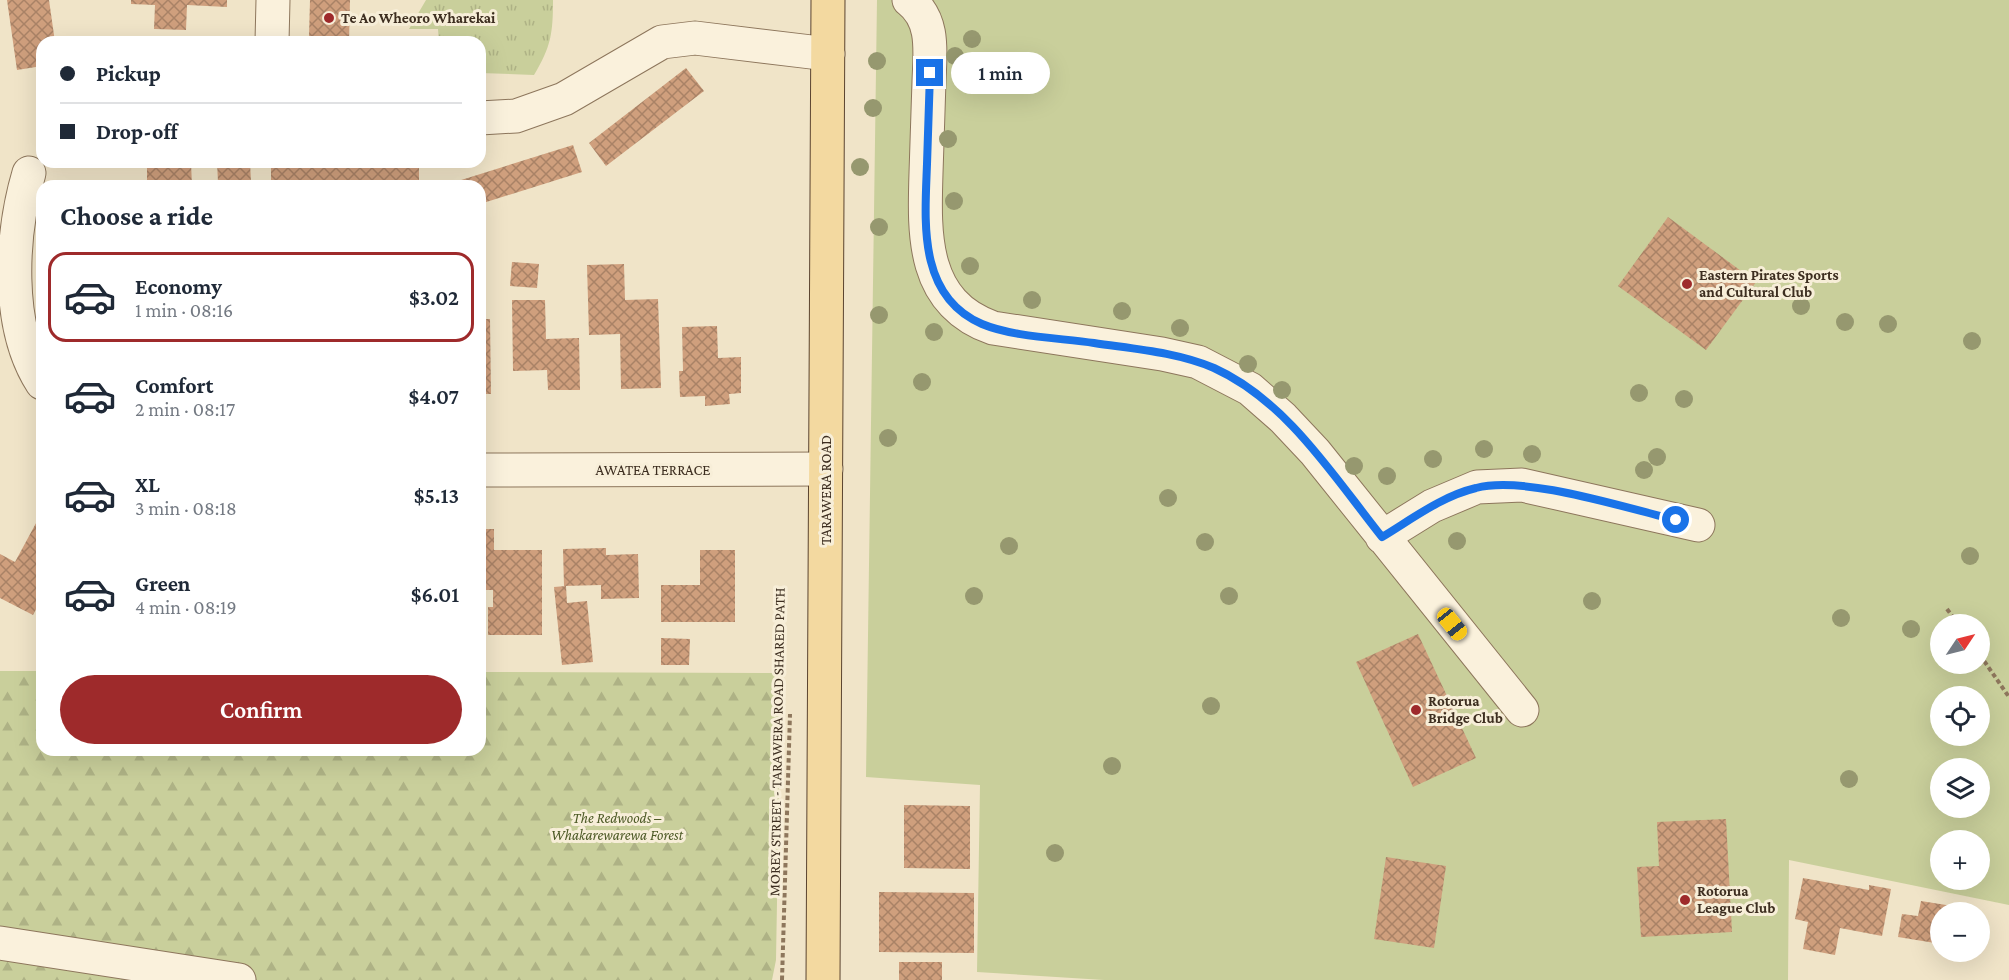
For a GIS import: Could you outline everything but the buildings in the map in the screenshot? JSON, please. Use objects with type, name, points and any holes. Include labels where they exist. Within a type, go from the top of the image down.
[{"type":"main road","name":"TARAWERA ROAD","points":[[823,980],[828,0]]},
{"type":"street","points":[[272,36],[273,0]]},
{"type":"street","points":[[909,0],[924,17],[930,43],[926,242],[937,280],[952,300],[972,318],[993,328],[1181,357],[1216,369],[1234,379],[1283,418],[1315,452],[1522,710]]},
{"type":"street","points":[[486,118],[516,117],[564,99],[662,42],[695,38],[828,54]]},
{"type":"street","points":[[29,173],[15,239],[17,302],[29,354],[36,369]]},
{"type":"street","name":"AWATEA TERRACE","points":[[486,470],[826,470]]},
{"type":"street","points":[[1382,537],[1432,506],[1477,488],[1522,485],[1698,525]]},
{"type":"street","points":[[0,942],[239,980]]},
{"type":"path","points":[[1947,609],[1951,614]]},
{"type":"path","points":[[1990,669],[2009,697]]},
{"type":"path","name":"MOREY STREET - TARAWERA ROAD SHARED PATH","points":[[782,980],[790,704]]},
{"type":"green space","points":[[426,0],[553,0],[550,39],[534,75],[486,73],[486,36],[439,36],[438,29],[409,29]]},
{"type":"green space","points":[[877,0],[2009,0],[2009,905],[1936,890],[1990,890],[1990,830],[1930,830],[1930,889],[1789,860],[1788,980],[1104,980],[977,972],[980,785],[866,777]]},
{"type":"green space","name":"The Redwoods – Whakarewarewa Forest","points":[[0,671],[36,671],[36,756],[486,756],[486,672],[781,673],[776,960],[772,980],[0,980]]},
{"type":"place","name":"Te Ao Wheoro Wharekai","points":[[329,18]]},
{"type":"place","name":"Eastern Pirates Sports and Cultural Club","points":[[1687,284]]},
{"type":"place","name":"Rotorua Bridge Club","points":[[1416,710]]},
{"type":"place","name":"Rotorua League Club","points":[[1685,900]]},
{"type":"route","points":[[930,73],[924,226],[928,256],[937,280],[944,290],[962,310],[981,324],[1005,330],[1181,357],[1216,369],[1250,390],[1283,418],[1315,452],[1382,537],[1432,506],[1477,488],[1522,485],[1676,520]]}]
